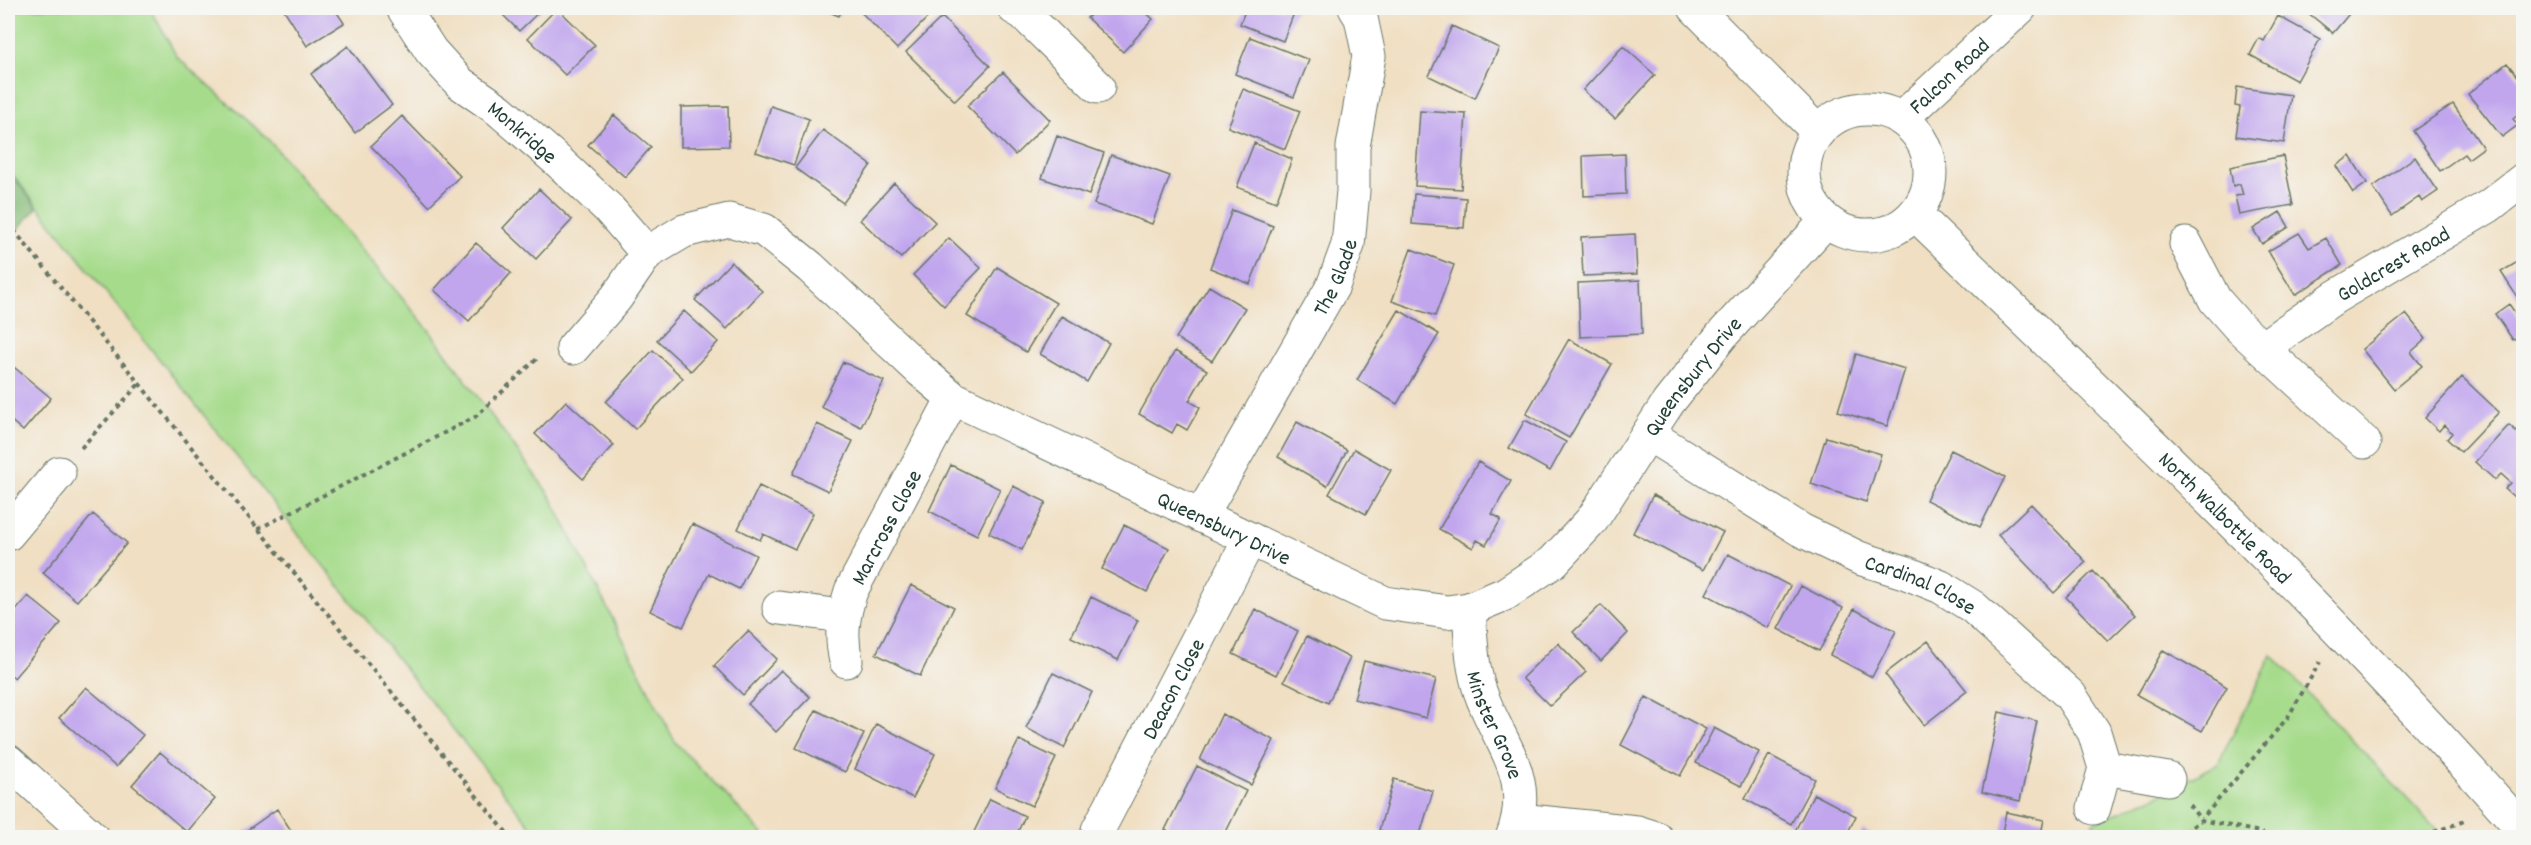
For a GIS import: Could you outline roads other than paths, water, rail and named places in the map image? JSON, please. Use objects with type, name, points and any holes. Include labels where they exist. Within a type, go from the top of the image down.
[{"type":"street","name":"Monkridge","points":[[403,8],[431,51],[460,83],[499,110],[559,162],[608,208],[647,253]]},
{"type":"street","name":"The Glade","points":[[1201,516],[1334,286],[1348,245],[1353,190],[1353,147],[1369,56],[1360,18],[1355,8]]},
{"type":"street","points":[[1695,8],[1818,132]]},
{"type":"street","name":"Falcon Road","points":[[1903,117],[2020,8]]},
{"type":"street","points":[[1022,9],[1098,87]]},
{"type":"street","points":[[1855,109],[1878,109],[1903,117],[1916,131],[1928,151],[1931,173],[1927,195],[1915,214],[1896,229],[1872,236],[1848,233],[1826,221],[1810,202],[1803,178],[1806,154],[1818,132],[1834,117],[1855,109]]},
{"type":"street","name":"Goldcrest Road","points":[[2262,348],[2335,297],[2489,206],[2523,179]]},
{"type":"street","name":"North Walbottle Road","points":[[1915,214],[2220,508],[2513,819]]},
{"type":"street","name":"Queensbury Drive","points":[[573,348],[616,298],[647,253],[684,231],[729,220],[764,230],[810,267],[953,398],[1385,603],[1447,612],[1469,609],[1504,594],[1553,562],[1592,520],[1668,403],[1722,335],[1826,221]]},
{"type":"street","points":[[2186,244],[2215,300],[2238,326],[2364,442]]},
{"type":"street","name":"Marcross Close","points":[[846,661],[841,639],[843,616],[851,591],[953,398]]},
{"type":"street","name":"Cardinal Close","points":[[1648,434],[1801,530],[1859,558],[1904,572],[1941,587],[1974,607],[2070,695],[2094,732],[2105,768]]},
{"type":"street","points":[[8,534],[59,473]]},
{"type":"street","name":"Deacon Close","points":[[1097,837],[1098,830],[1250,539]]},
{"type":"street","points":[[779,608],[843,616]]},
{"type":"street","name":"Minster Grove","points":[[1469,609],[1473,664],[1479,690],[1520,783],[1521,804],[1515,828]]},
{"type":"street","points":[[8,761],[93,837]]},
{"type":"street","points":[[2094,808],[2105,768],[2168,779]]},
{"type":"street","points":[[1515,828],[1637,832],[1656,837]]}]
